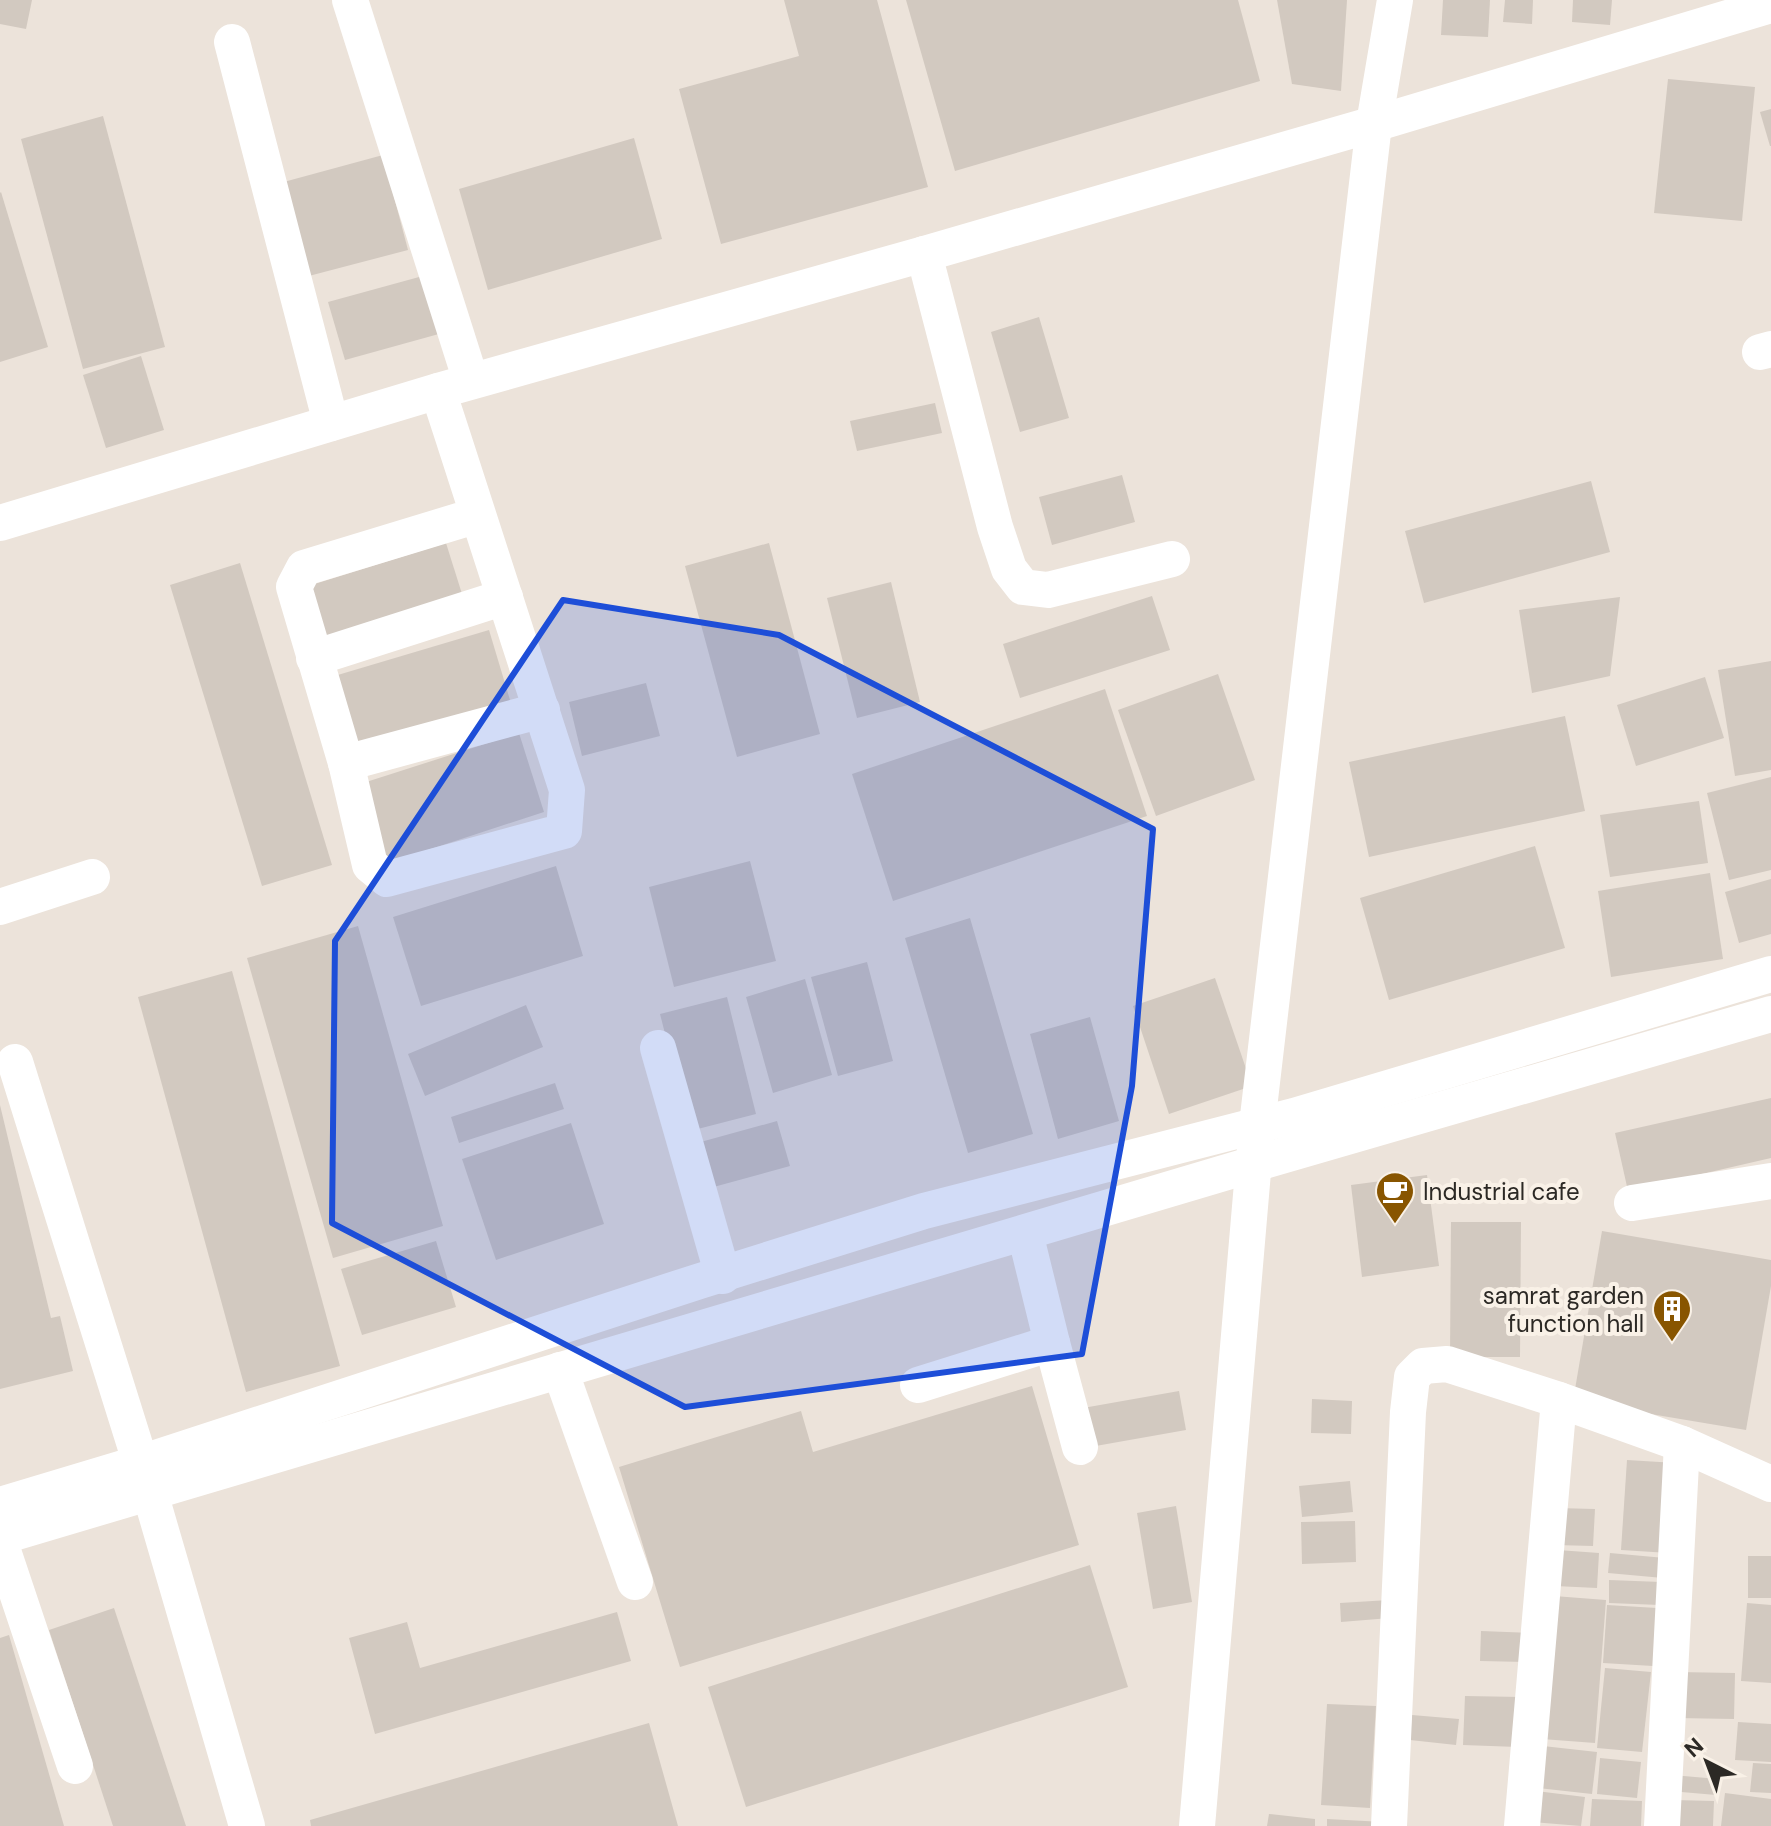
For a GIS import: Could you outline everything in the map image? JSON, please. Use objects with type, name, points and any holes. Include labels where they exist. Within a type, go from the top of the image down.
[{"type":"street","points":[[350,0],[454,386],[478,515],[567,790],[564,831],[387,879],[370,865],[346,763],[294,587],[304,568],[478,515]]},
{"type":"street","points":[[1197,1826],[1257,1125],[1374,124],[1395,0]]},
{"type":"street","points":[[0,523],[454,386],[1374,124],[1771,5]]},
{"type":"street","points":[[232,42],[331,423]]},
{"type":"street","points":[[924,254],[995,527],[1009,569],[1023,587],[1048,590],[1172,559]]},
{"type":"street","points":[[314,658],[505,597]]},
{"type":"street","points":[[346,763],[542,710]]},
{"type":"street","points":[[0,907],[92,877]]},
{"type":"street","points":[[75,1766],[0,1540],[358,1392],[700,1281],[924,1211],[1309,1111],[1771,974]]},
{"type":"street","points":[[0,1505],[145,1478],[368,1428],[1254,1164],[1771,1014]]},
{"type":"street","points":[[658,1048],[723,1276]]},
{"type":"street","points":[[15,1062],[145,1478],[247,1826]]},
{"type":"street","points":[[1632,1203],[1771,1181]]},
{"type":"street","points":[[964,1201],[977,1247]]},
{"type":"street","points":[[1025,1233],[1080,1447]]},
{"type":"street","points":[[918,1385],[1052,1343]]},
{"type":"street","points":[[1389,1826],[1407,1428],[1412,1377],[1423,1366],[1447,1364],[1559,1400],[1682,1444],[1771,1484]]},
{"type":"street","points":[[560,1370],[635,1582]]},
{"type":"street","points":[[358,1392],[368,1428]]},
{"type":"street","points":[[1522,1826],[1559,1400]]},
{"type":"street","points":[[1662,1826],[1682,1444]]},
{"type":"highlighted area","points":[[563,600],[779,635],[1153,829],[1132,1086],[1082,1354],[685,1407],[332,1223],[335,941]]},
{"type":"building","points":[[0,0],[32,0],[26,29],[0,24]]},
{"type":"building","points":[[784,0],[877,0],[928,187],[721,244],[679,89],[799,56]]},
{"type":"building","points":[[906,0],[1238,0],[1260,81],[955,171]]},
{"type":"building","points":[[1277,0],[1347,0],[1341,91],[1292,84]]},
{"type":"building","points":[[1443,0],[1490,0],[1488,37],[1441,35]]},
{"type":"building","points":[[1505,0],[1533,0],[1532,24],[1503,22]]},
{"type":"building","points":[[1573,0],[1612,0],[1610,25],[1572,22]]},
{"type":"building","points":[[1668,79],[1755,87],[1742,221],[1654,213]]},
{"type":"building","points":[[1771,109],[1771,146],[1770,146],[1760,112]]},
{"type":"building","points":[[103,116],[165,347],[83,369],[21,139]]},
{"type":"building","points":[[634,138],[662,239],[488,290],[459,189]]},
{"type":"building","points":[[383,155],[408,250],[305,277],[280,183]]},
{"type":"building","points":[[0,193],[48,347],[0,362]]},
{"type":"building","points":[[430,274],[446,332],[345,360],[328,302]]},
{"type":"building","points":[[1039,317],[1069,418],[1020,432],[991,332]]},
{"type":"building","points":[[141,356],[164,430],[106,448],[83,375]]},
{"type":"building","points":[[935,403],[942,433],[857,451],[850,421]]},
{"type":"building","points":[[1122,475],[1135,522],[1052,545],[1039,497]]},
{"type":"building","points":[[1591,481],[1610,552],[1424,603],[1405,531]]},
{"type":"building","points":[[446,543],[462,594],[321,638],[305,587]]},
{"type":"building","points":[[769,543],[820,734],[737,757],[685,566]]},
{"type":"building","points":[[240,563],[332,865],[262,886],[170,585]]},
{"type":"building","points":[[891,582],[920,702],[857,718],[827,598]]},
{"type":"building","points":[[1152,596],[1170,650],[1020,698],[1003,644]]},
{"type":"building","points":[[1620,597],[1610,676],[1532,693],[1519,610]]},
{"type":"building","points":[[489,630],[513,710],[355,757],[331,677]]},
{"type":"building","points":[[1771,661],[1771,770],[1735,776],[1718,670]]},
{"type":"building","points":[[1218,674],[1255,780],[1156,816],[1118,710]]},
{"type":"building","points":[[1705,677],[1724,738],[1636,766],[1617,705]]},
{"type":"building","points":[[646,683],[660,736],[582,756],[569,702]]},
{"type":"building","points":[[1105,689],[1147,816],[893,901],[852,774]]},
{"type":"building","points":[[1565,716],[1585,811],[1369,857],[1349,762]]},
{"type":"building","points":[[519,733],[544,812],[385,864],[360,784]]},
{"type":"building","points":[[1771,777],[1771,870],[1729,880],[1707,793]]},
{"type":"building","points":[[1699,801],[1708,863],[1610,877],[1600,815]]},
{"type":"building","points":[[1535,846],[1565,948],[1389,1000],[1360,898]]},
{"type":"building","points":[[750,861],[776,961],[674,987],[649,887]]},
{"type":"building","points":[[556,866],[583,956],[421,1006],[393,917]]},
{"type":"building","points":[[1710,873],[1723,959],[1611,977],[1598,891]]},
{"type":"building","points":[[1771,879],[1771,934],[1739,943],[1725,892]]},
{"type":"building","points":[[970,918],[1033,1134],[968,1153],[905,938]]},
{"type":"building","points":[[358,926],[443,1226],[333,1258],[247,958]]},
{"type":"building","points":[[867,962],[893,1061],[838,1076],[811,977]]},
{"type":"building","points":[[232,971],[340,1366],[246,1392],[138,997]]},
{"type":"building","points":[[1215,978],[1252,1086],[1169,1114],[1133,1006]]},
{"type":"building","points":[[805,979],[832,1075],[773,1093],[746,997]]},
{"type":"building","points":[[727,997],[756,1114],[690,1131],[660,1014]]},
{"type":"building","points":[[526,1005],[543,1047],[425,1096],[408,1054]]},
{"type":"building","points":[[1090,1017],[1119,1121],[1058,1139],[1030,1034]]},
{"type":"building","points":[[555,1083],[564,1109],[459,1143],[451,1117]]},
{"type":"building","points":[[1771,1098],[1771,1158],[1628,1191],[1615,1133]]},
{"type":"building","points":[[0,1105],[51,1318],[60,1316],[73,1371],[0,1389]]},
{"type":"building","points":[[777,1121],[790,1166],[710,1188],[697,1143]]},
{"type":"building","points":[[571,1123],[604,1224],[496,1260],[462,1159]]},
{"type":"building","name":"Industrial cafe","points":[[1427,1175],[1439,1266],[1362,1277],[1351,1185]]},
{"type":"building","points":[[1451,1222],[1521,1222],[1520,1357],[1450,1357]]},
{"type":"building","name":"samrat garden function hall","points":[[1602,1231],[1771,1260],[1771,1286],[1746,1430],[1573,1401]]},
{"type":"building","points":[[436,1241],[456,1307],[362,1335],[341,1269]]},
{"type":"building","points":[[1032,1386],[1079,1545],[680,1667],[619,1467],[801,1411],[813,1452]]},
{"type":"building","points":[[1179,1391],[1186,1430],[1090,1447],[1083,1408]]},
{"type":"building","points":[[1312,1399],[1352,1401],[1351,1434],[1311,1433]]},
{"type":"building","points":[[1627,1460],[1676,1463],[1669,1553],[1621,1550]]},
{"type":"building","points":[[1350,1481],[1353,1512],[1302,1517],[1299,1486]]},
{"type":"building","points":[[1176,1506],[1192,1602],[1153,1609],[1137,1513]]},
{"type":"building","points":[[1556,1508],[1595,1509],[1593,1546],[1555,1545]]},
{"type":"building","points":[[1355,1521],[1356,1562],[1302,1564],[1301,1522]]},
{"type":"building","points":[[1558,1550],[1599,1553],[1597,1588],[1555,1586]]},
{"type":"building","points":[[1610,1553],[1665,1558],[1663,1578],[1608,1573]]},
{"type":"building","points":[[1748,1556],[1771,1556],[1771,1598],[1748,1598]]},
{"type":"building","points":[[1090,1565],[1128,1687],[746,1807],[708,1687]]},
{"type":"building","points":[[1609,1580],[1661,1582],[1660,1605],[1609,1603]]},
{"type":"building","points":[[1554,1596],[1606,1600],[1595,1743],[1542,1739]]},
{"type":"building","points":[[1389,1600],[1390,1618],[1341,1622],[1340,1603]]},
{"type":"building","points":[[1747,1603],[1771,1605],[1771,1683],[1741,1681]]},
{"type":"building","points":[[1607,1605],[1657,1608],[1653,1666],[1603,1663]]},
{"type":"building","points":[[114,1608],[186,1826],[113,1826],[49,1630]]},
{"type":"building","points":[[617,1612],[631,1661],[375,1734],[349,1638],[407,1622],[420,1668]]},
{"type":"building","points":[[1481,1631],[1530,1633],[1529,1662],[1480,1661]]},
{"type":"building","points":[[9,1635],[64,1826],[0,1826],[0,1638]]},
{"type":"building","points":[[1605,1668],[1651,1672],[1642,1752],[1597,1748]]},
{"type":"building","points":[[1677,1672],[1735,1673],[1734,1719],[1676,1718]]},
{"type":"building","points":[[1465,1696],[1521,1697],[1518,1747],[1463,1745]]},
{"type":"building","points":[[1327,1704],[1376,1706],[1370,1808],[1321,1805]]},
{"type":"building","points":[[1412,1715],[1459,1719],[1456,1745],[1410,1740]]},
{"type":"building","points":[[1738,1722],[1771,1724],[1771,1762],[1735,1760]]},
{"type":"building","points":[[649,1723],[678,1826],[311,1826],[310,1820]]},
{"type":"building","points":[[1543,1746],[1597,1752],[1592,1794],[1538,1788]]},
{"type":"building","points":[[1600,1758],[1641,1762],[1637,1798],[1597,1794]]},
{"type":"building","points":[[1753,1763],[1771,1764],[1771,1793],[1750,1792]]},
{"type":"building","points":[[1672,1775],[1718,1779],[1716,1795],[1670,1791]]},
{"type":"building","points":[[1536,1791],[1585,1797],[1581,1826],[1532,1822]]},
{"type":"building","points":[[1725,1793],[1771,1799],[1771,1826],[1721,1826]]},
{"type":"building","points":[[1592,1799],[1642,1801],[1641,1826],[1590,1826]]},
{"type":"building","points":[[1673,1800],[1714,1801],[1713,1826],[1672,1826]]},
{"type":"building","points":[[1269,1814],[1315,1819],[1315,1826],[1267,1826]]},
{"type":"building","points":[[1327,1819],[1384,1822],[1384,1826],[1327,1826]]},
{"type":"place","name":"Industrial cafe","points":[[1395,1225]]},
{"type":"place","name":"samrat garden function hall","points":[[1672,1343]]}]
